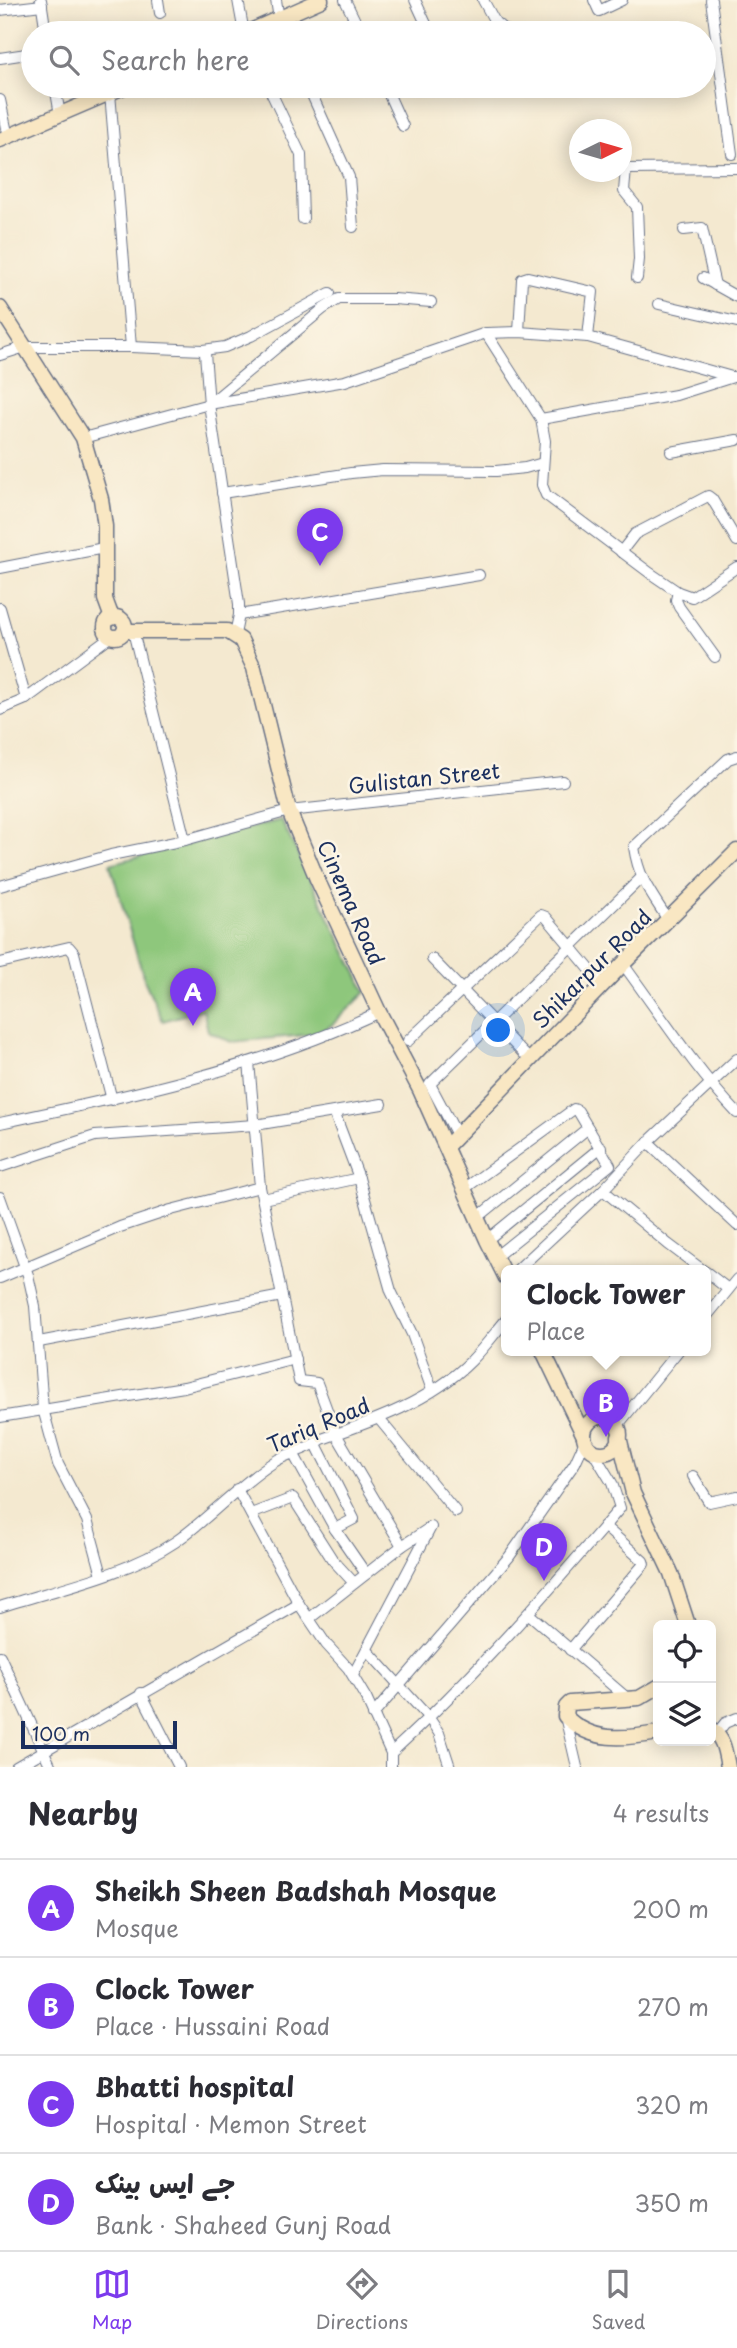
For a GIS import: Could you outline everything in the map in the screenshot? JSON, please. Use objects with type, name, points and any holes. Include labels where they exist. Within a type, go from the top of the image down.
[{"type":"street","points":[[158,0],[160,13]]},
{"type":"street","points":[[238,0],[242,21]]},
{"type":"street","points":[[276,0],[279,19]]},
{"type":"street","points":[[274,21],[321,0]]},
{"type":"street","points":[[345,0],[355,21]]},
{"type":"street","points":[[415,0],[425,21]]},
{"type":"street","points":[[483,0],[494,21]]},
{"type":"street","points":[[594,0],[599,11],[622,0]]},
{"type":"street","points":[[711,0],[714,21]]},
{"type":"street","points":[[0,10],[41,2],[44,21]]},
{"type":"street","points":[[716,37],[732,154]]},
{"type":"street","points":[[0,58],[21,55]]},
{"type":"street","points":[[57,98],[60,115]]},
{"type":"street","points":[[0,100],[4,139],[99,98]]},
{"type":"street","points":[[110,98],[131,348]]},
{"type":"street","points":[[274,98],[301,155],[303,219]]},
{"type":"street","points":[[313,98],[349,177],[353,227]]},
{"type":"street","points":[[390,98],[403,126]]},
{"type":"street","points":[[637,278],[637,206],[624,191],[626,169],[737,168]]},
{"type":"street","points":[[684,230],[702,228],[715,285]]},
{"type":"street","points":[[519,332],[523,279],[528,277],[593,292],[588,337]]},
{"type":"street","points":[[703,278],[737,295]]},
{"type":"street","points":[[0,355],[25,347],[203,351],[225,347],[251,336],[330,293]]},
{"type":"street","points":[[209,404],[323,309],[339,299],[430,302]]},
{"type":"street","points":[[659,304],[737,322]]},
{"type":"street","points":[[0,308],[83,438],[101,499],[105,526],[105,599],[112,618],[125,624],[123,633],[185,840]]},
{"type":"street","points":[[83,438],[209,404],[345,381],[486,333],[519,332],[588,337],[735,377]]},
{"type":"street","points":[[486,333],[541,419],[545,441],[542,485],[546,495],[678,592],[692,597],[737,568]]},
{"type":"street","points":[[0,710],[26,699],[123,633],[197,630],[227,631],[235,634],[239,615],[203,351]]},
{"type":"street","points":[[541,419],[676,395],[735,377]]},
{"type":"street","points":[[670,452],[737,440]]},
{"type":"street","points":[[222,493],[372,471],[496,471],[543,463]]},
{"type":"street","points":[[621,552],[635,534],[708,496],[737,541]]},
{"type":"street","points":[[0,568],[104,548]]},
{"type":"street","points":[[239,615],[479,575]]},
{"type":"street","points":[[678,592],[676,600],[679,607],[715,657]]},
{"type":"street","points":[[0,608],[26,699]]},
{"type":"street","name":"Cinema Road","points":[[235,634],[241,640],[254,668],[289,811],[317,878],[379,1012],[420,1090],[501,1268]]},
{"type":"street","points":[[668,920],[641,878],[634,847],[728,759],[737,756]]},
{"type":"street","name":"Gulistan Street","points":[[0,886],[111,855],[185,840],[289,811],[563,781]]},
{"type":"street","name":"Shikarpur Road","points":[[446,1147],[737,851]]},
{"type":"street","points":[[457,1135],[430,1084],[641,878]]},
{"type":"street","points":[[408,1041],[541,915],[546,917],[603,985]]},
{"type":"street","points":[[0,963],[69,947],[74,953],[112,1100]]},
{"type":"street","points":[[432,960],[530,1060]]},
{"type":"street","points":[[623,964],[691,1055],[709,1084],[737,1113]]},
{"type":"street","points":[[0,1123],[112,1100],[249,1062],[345,1028],[379,1012]]},
{"type":"street","points":[[522,1265],[737,1059]]},
{"type":"street","points":[[249,1062],[260,1187],[299,1381],[317,1383],[336,1434],[402,1546]]},
{"type":"street","points":[[0,1167],[95,1136],[255,1125],[382,1104]]},
{"type":"street","points":[[464,1189],[570,1111],[578,1111],[610,1165],[495,1257]]},
{"type":"street","points":[[334,1112],[359,1178],[391,1291],[412,1334],[432,1390]]},
{"type":"street","points":[[477,1218],[588,1128]]},
{"type":"street","points":[[648,1142],[737,1225]]},
{"type":"street","points":[[487,1240],[600,1147]]},
{"type":"street","points":[[263,1199],[359,1178]]},
{"type":"street","points":[[0,1278],[120,1227],[260,1187]]},
{"type":"street","points":[[603,1190],[697,1265]]},
{"type":"street","points":[[0,1197],[35,1306],[43,1409],[58,1464],[87,1520],[102,1575]]},
{"type":"street","points":[[711,1276],[729,1289]]},
{"type":"street","points":[[711,1311],[737,1279]]},
{"type":"street","points":[[38,1342],[282,1296]]},
{"type":"street","name":"Tariq Road","points":[[0,1607],[150,1557],[176,1541],[237,1489],[275,1461],[322,1439],[379,1419],[432,1390],[470,1362],[501,1326]]},
{"type":"street","points":[[545,1356],[587,1442],[612,1483],[620,1507]]},
{"type":"street","points":[[587,1442],[598,1453],[614,1448],[618,1432],[674,1356]]},
{"type":"street","points":[[0,1417],[184,1387],[295,1359]]},
{"type":"street","points":[[373,1715],[509,1557],[575,1463],[587,1442],[588,1425],[597,1418],[608,1419],[618,1432],[633,1493],[671,1573],[686,1620]]},
{"type":"street","points":[[379,1419],[456,1511]]},
{"type":"street","points":[[316,1444],[354,1519],[335,1529]]},
{"type":"street","points":[[293,1453],[335,1529],[366,1574]]},
{"type":"street","points":[[693,1476],[709,1502],[737,1496]]},
{"type":"street","points":[[237,1489],[299,1604],[326,1644],[353,1675],[366,1698],[391,1753],[391,1767]]},
{"type":"street","points":[[391,1753],[429,1718],[528,1614],[633,1493]]},
{"type":"street","points":[[250,1514],[293,1498],[332,1559],[354,1583]]},
{"type":"street","points":[[570,1650],[643,1564],[643,1561],[604,1526]]},
{"type":"street","points":[[310,1618],[402,1546],[431,1527],[353,1675]]},
{"type":"street","points":[[16,1767],[299,1604]]},
{"type":"street","points":[[528,1614],[627,1698]]},
{"type":"street","points":[[367,1650],[429,1718],[439,1733],[450,1767]]},
{"type":"street","points":[[0,1656],[51,1767]]},
{"type":"street","points":[[577,1767],[565,1717],[566,1707],[570,1703],[639,1698],[653,1690]]},
{"type":"street","points":[[141,1693],[179,1767]]},
{"type":"street","points":[[565,1717],[575,1727],[592,1735],[630,1738],[653,1734]]},
{"type":"street","points":[[716,1730],[737,1718]]},
{"type":"street","points":[[716,1733],[723,1742],[728,1767]]},
{"type":"green space","points":[[281,820],[366,992],[333,1024],[317,1034],[231,1042],[208,1031],[203,1009],[163,1021],[145,982],[110,864]]},
{"type":"place","name":"Bhatti hospital","points":[[320,566]]},
{"type":"place","name":"Sheikh Sheen Badshah Mosque","points":[[193,1026]]},
{"type":"place","name":"Clock Tower","points":[[606,1437]]},
{"type":"place","name":"جے ایس بینک","points":[[544,1581]]}]
